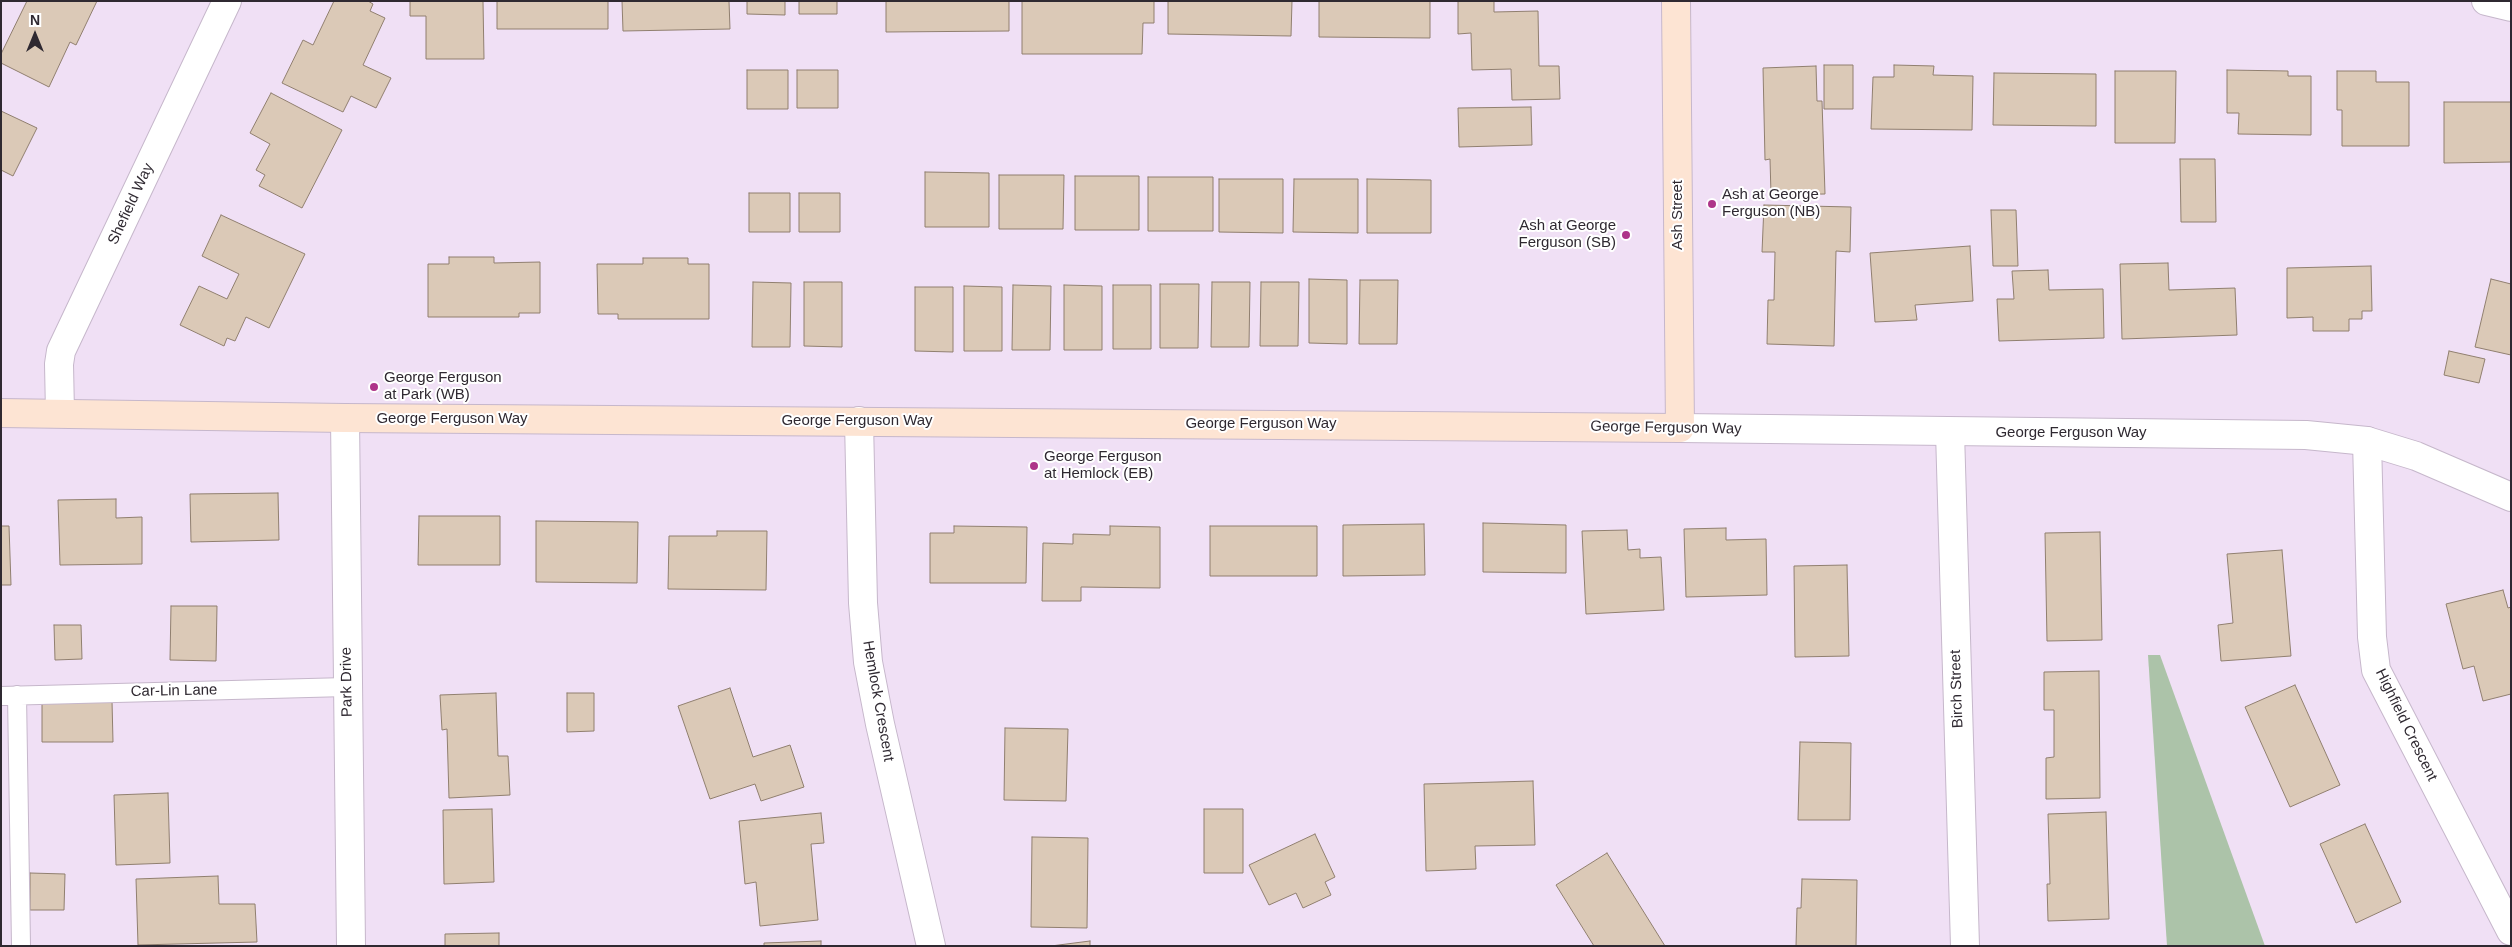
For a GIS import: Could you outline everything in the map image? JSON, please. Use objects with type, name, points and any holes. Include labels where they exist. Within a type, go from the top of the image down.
[{"type":"main road","name":"Ash Street","points":[[1676,1],[1680,428]]},
{"type":"main road","name":"George Ferguson Way","points":[[1,413],[346,418],[1680,428]]},
{"type":"street","name":"Shefield Way","points":[[60,413],[59,364],[61,351],[227,1]]},
{"type":"street","points":[[2486,1],[2511,7]]},
{"type":"street","name":"Park Drive","points":[[346,418],[347,687],[351,946]]},
{"type":"street","name":"Hemlock Crescent","points":[[859,421],[863,603],[868,662],[880,724],[931,946]]},
{"type":"street","name":"George Ferguson Way","points":[[1680,428],[1950,432],[2239,433],[2306,435],[2367,440],[2416,456],[2511,497]]},
{"type":"street","name":"Birch Street","points":[[1950,432],[1966,946]]},
{"type":"street","name":"Highfield Crescent","points":[[2367,440],[2372,637],[2376,670],[2511,931]]},
{"type":"lane","name":"Car-Lin Lane","points":[[9,695],[347,687]]},
{"type":"lane","points":[[9,695],[21,946]]},
{"type":"green space","points":[[2148,655],[2160,655],[2265,946],[2167,946]]},
{"type":"building","points":[[27,1],[97,1],[76,45],[70,42],[49,87],[1,63],[1,54]]},
{"type":"building","points":[[334,1],[368,1],[373,4],[370,11],[385,18],[363,65],[391,78],[376,108],[351,96],[343,112],[282,83],[303,40],[313,45]]},
{"type":"building","points":[[410,1],[483,1],[484,59],[426,59],[426,16],[410,16]]},
{"type":"building","points":[[497,1],[608,1],[608,29],[497,29]]},
{"type":"building","points":[[622,1],[729,1],[730,29],[623,31]]},
{"type":"building","points":[[747,1],[785,1],[785,15],[747,14]]},
{"type":"building","points":[[799,1],[837,1],[837,14],[799,14]]},
{"type":"building","points":[[886,1],[1009,1],[1009,31],[886,32]]},
{"type":"building","points":[[1022,1],[1154,1],[1154,23],[1143,23],[1142,54],[1022,54]]},
{"type":"building","points":[[1168,1],[1292,1],[1291,36],[1168,34]]},
{"type":"building","points":[[1319,1],[1430,1],[1430,38],[1319,37]]},
{"type":"building","points":[[1458,1],[1494,1],[1494,12],[1538,11],[1539,66],[1559,66],[1560,99],[1512,100],[1511,69],[1472,70],[1471,33],[1458,34]]},
{"type":"building","points":[[1824,65],[1853,65],[1853,109],[1824,109]]},
{"type":"building","points":[[1894,65],[1934,66],[1933,75],[1973,76],[1972,130],[1871,129],[1873,77],[1894,77]]},
{"type":"building","points":[[1816,66],[1817,101],[1822,101],[1825,194],[1771,195],[1770,159],[1765,160],[1763,68]]},
{"type":"building","points":[[747,70],[788,70],[788,109],[747,109]]},
{"type":"building","points":[[797,70],[838,70],[838,108],[797,108]]},
{"type":"building","points":[[2227,70],[2288,71],[2288,76],[2311,76],[2311,135],[2238,134],[2239,113],[2227,113]]},
{"type":"building","points":[[2115,71],[2176,71],[2175,143],[2115,143]]},
{"type":"building","points":[[2337,71],[2376,71],[2376,82],[2409,82],[2409,146],[2342,146],[2342,110],[2337,110]]},
{"type":"building","points":[[1994,73],[2096,74],[2096,126],[1993,125]]},
{"type":"building","points":[[271,93],[342,130],[302,208],[259,186],[265,175],[256,170],[270,144],[250,133]]},
{"type":"building","points":[[2444,102],[2511,102],[2511,162],[2444,163]]},
{"type":"building","points":[[1531,107],[1532,145],[1459,147],[1458,108]]},
{"type":"building","points":[[1,111],[37,128],[13,176],[1,170]]},
{"type":"building","points":[[2180,159],[2215,159],[2216,222],[2181,222]]},
{"type":"building","points":[[925,172],[989,173],[989,227],[925,227]]},
{"type":"building","points":[[999,175],[1064,175],[1063,229],[999,229]]},
{"type":"building","points":[[1075,176],[1139,176],[1139,230],[1075,230]]},
{"type":"building","points":[[1148,177],[1213,177],[1213,231],[1148,231]]},
{"type":"building","points":[[1219,179],[1283,179],[1283,233],[1219,232]]},
{"type":"building","points":[[1294,179],[1358,179],[1358,233],[1293,232]]},
{"type":"building","points":[[1367,179],[1431,180],[1431,233],[1367,233]]},
{"type":"building","points":[[749,193],[790,193],[790,232],[749,232]]},
{"type":"building","points":[[799,193],[840,193],[840,232],[799,232]]},
{"type":"building","points":[[1764,205],[1851,207],[1850,252],[1836,251],[1834,346],[1767,344],[1768,300],[1774,300],[1775,252],[1762,252]]},
{"type":"building","points":[[1991,210],[2016,210],[2018,266],[1993,266]]},
{"type":"building","points":[[221,215],[305,254],[269,328],[246,317],[235,341],[227,338],[224,346],[180,325],[199,286],[227,299],[239,274],[202,256]]},
{"type":"building","points":[[1970,246],[1973,301],[1915,305],[1917,320],[1875,322],[1870,253]]},
{"type":"building","points":[[449,257],[494,257],[494,263],[540,262],[540,313],[519,313],[519,317],[428,317],[428,264],[449,264]]},
{"type":"building","points":[[643,258],[688,258],[688,264],[709,264],[709,319],[618,319],[618,314],[598,314],[597,264],[643,264]]},
{"type":"building","points":[[2168,263],[2169,290],[2235,288],[2237,335],[2122,339],[2120,264]]},
{"type":"building","points":[[2371,266],[2372,311],[2362,311],[2362,319],[2349,319],[2349,331],[2313,331],[2313,317],[2287,318],[2287,268]]},
{"type":"building","points":[[2048,270],[2049,290],[2103,289],[2104,338],[1999,341],[1997,299],[2014,299],[2012,271]]},
{"type":"building","points":[[1309,279],[1347,280],[1347,344],[1309,343]]},
{"type":"building","points":[[2491,279],[2511,284],[2511,355],[2475,347]]},
{"type":"building","points":[[1360,280],[1398,280],[1397,344],[1359,344]]},
{"type":"building","points":[[753,282],[791,283],[790,347],[752,347]]},
{"type":"building","points":[[804,282],[842,282],[842,347],[804,346]]},
{"type":"building","points":[[1212,282],[1250,282],[1249,347],[1211,347]]},
{"type":"building","points":[[1261,282],[1299,282],[1298,346],[1260,346]]},
{"type":"building","points":[[1160,284],[1199,284],[1198,348],[1160,348]]},
{"type":"building","points":[[1013,285],[1051,286],[1050,350],[1012,350]]},
{"type":"building","points":[[1064,285],[1102,286],[1102,350],[1064,350]]},
{"type":"building","points":[[1113,285],[1151,285],[1151,349],[1113,349]]},
{"type":"building","points":[[964,286],[1002,287],[1002,351],[964,351]]},
{"type":"building","points":[[915,287],[953,287],[953,352],[915,351]]},
{"type":"building","points":[[2449,351],[2485,359],[2479,383],[2444,375]]},
{"type":"building","points":[[278,493],[279,540],[191,542],[190,494]]},
{"type":"building","points":[[116,499],[116,518],[142,517],[142,564],[60,565],[58,500]]},
{"type":"building","points":[[419,516],[500,516],[500,565],[418,565]]},
{"type":"building","points":[[536,521],[638,522],[637,583],[536,582]]},
{"type":"building","points":[[1483,523],[1566,525],[1566,573],[1483,572]]},
{"type":"building","points":[[1424,524],[1425,575],[1343,576],[1343,525]]},
{"type":"building","points":[[1,526],[9,526],[11,585],[1,585]]},
{"type":"building","points":[[954,526],[1027,527],[1026,583],[930,583],[930,533],[954,533]]},
{"type":"building","points":[[1110,526],[1160,527],[1160,588],[1081,587],[1081,601],[1042,601],[1043,543],[1073,544],[1073,534],[1110,535]]},
{"type":"building","points":[[1210,526],[1317,526],[1317,576],[1210,576]]},
{"type":"building","points":[[1726,528],[1726,540],[1766,539],[1767,595],[1686,597],[1684,529]]},
{"type":"building","points":[[1627,530],[1628,550],[1640,549],[1640,558],[1661,557],[1664,610],[1586,614],[1582,531]]},
{"type":"building","points":[[717,531],[767,531],[766,590],[668,589],[669,536],[717,536]]},
{"type":"building","points":[[2100,532],[2102,640],[2047,641],[2045,533]]},
{"type":"building","points":[[2282,550],[2291,656],[2221,661],[2218,625],[2233,623],[2227,554]]},
{"type":"building","points":[[1847,565],[1849,656],[1795,657],[1794,566]]},
{"type":"building","points":[[2503,590],[2508,608],[2511,607],[2511,694],[2483,701],[2474,666],[2463,669],[2446,604]]},
{"type":"building","points":[[171,606],[217,606],[216,661],[170,660]]},
{"type":"building","points":[[54,625],[81,625],[82,659],[55,660]]},
{"type":"building","points":[[2099,671],[2100,798],[2046,799],[2046,758],[2054,757],[2054,710],[2044,710],[2044,672]]},
{"type":"building","points":[[2295,685],[2340,785],[2290,807],[2245,707]]},
{"type":"building","points":[[730,688],[753,757],[790,745],[804,787],[761,801],[755,784],[710,799],[678,706]]},
{"type":"building","points":[[496,693],[498,756],[508,756],[510,795],[449,798],[447,729],[442,730],[440,695]]},
{"type":"building","points":[[567,693],[594,693],[594,731],[567,732]]},
{"type":"building","points":[[42,701],[112,701],[113,742],[42,742]]},
{"type":"building","points":[[1005,728],[1068,729],[1066,801],[1004,800]]},
{"type":"building","points":[[1800,742],[1851,743],[1850,820],[1798,820]]},
{"type":"building","points":[[1533,781],[1535,845],[1475,846],[1476,869],[1426,871],[1424,784]]},
{"type":"building","points":[[168,793],[170,863],[116,865],[114,795]]},
{"type":"building","points":[[492,809],[494,882],[444,884],[443,810]]},
{"type":"building","points":[[1204,809],[1243,809],[1243,873],[1204,873]]},
{"type":"building","points":[[2106,812],[2109,919],[2048,921],[2047,884],[2050,884],[2048,814]]},
{"type":"building","points":[[821,813],[824,843],[811,844],[818,920],[760,926],[756,882],[745,884],[739,821]]},
{"type":"building","points":[[2365,824],[2401,902],[2356,923],[2320,844]]},
{"type":"building","points":[[1315,834],[1335,877],[1325,882],[1331,895],[1303,908],[1296,893],[1269,905],[1249,865]]},
{"type":"building","points":[[1032,837],[1088,838],[1087,928],[1031,927]]},
{"type":"building","points":[[1607,853],[1665,946],[1594,946],[1556,885]]},
{"type":"building","points":[[30,873],[65,874],[64,910],[30,910]]},
{"type":"building","points":[[218,876],[219,904],[255,904],[257,942],[138,945],[136,879]]},
{"type":"building","points":[[1802,879],[1857,880],[1856,946],[1796,946],[1797,908],[1801,908]]},
{"type":"building","points":[[499,933],[499,946],[445,946],[445,934]]},
{"type":"building","points":[[821,941],[821,946],[764,946],[764,943]]},
{"type":"building","points":[[1090,941],[1090,946],[1051,946]]},
{"type":"place","name":"Ash at George Ferguson (NB)","points":[[1712,204]]},
{"type":"place","name":"Ash at George Ferguson (SB)","points":[[1626,235]]},
{"type":"place","name":"George Ferguson at Park (WB)","points":[[374,387]]},
{"type":"place","name":"George Ferguson at Hemlock (EB)","points":[[1034,466]]}]
